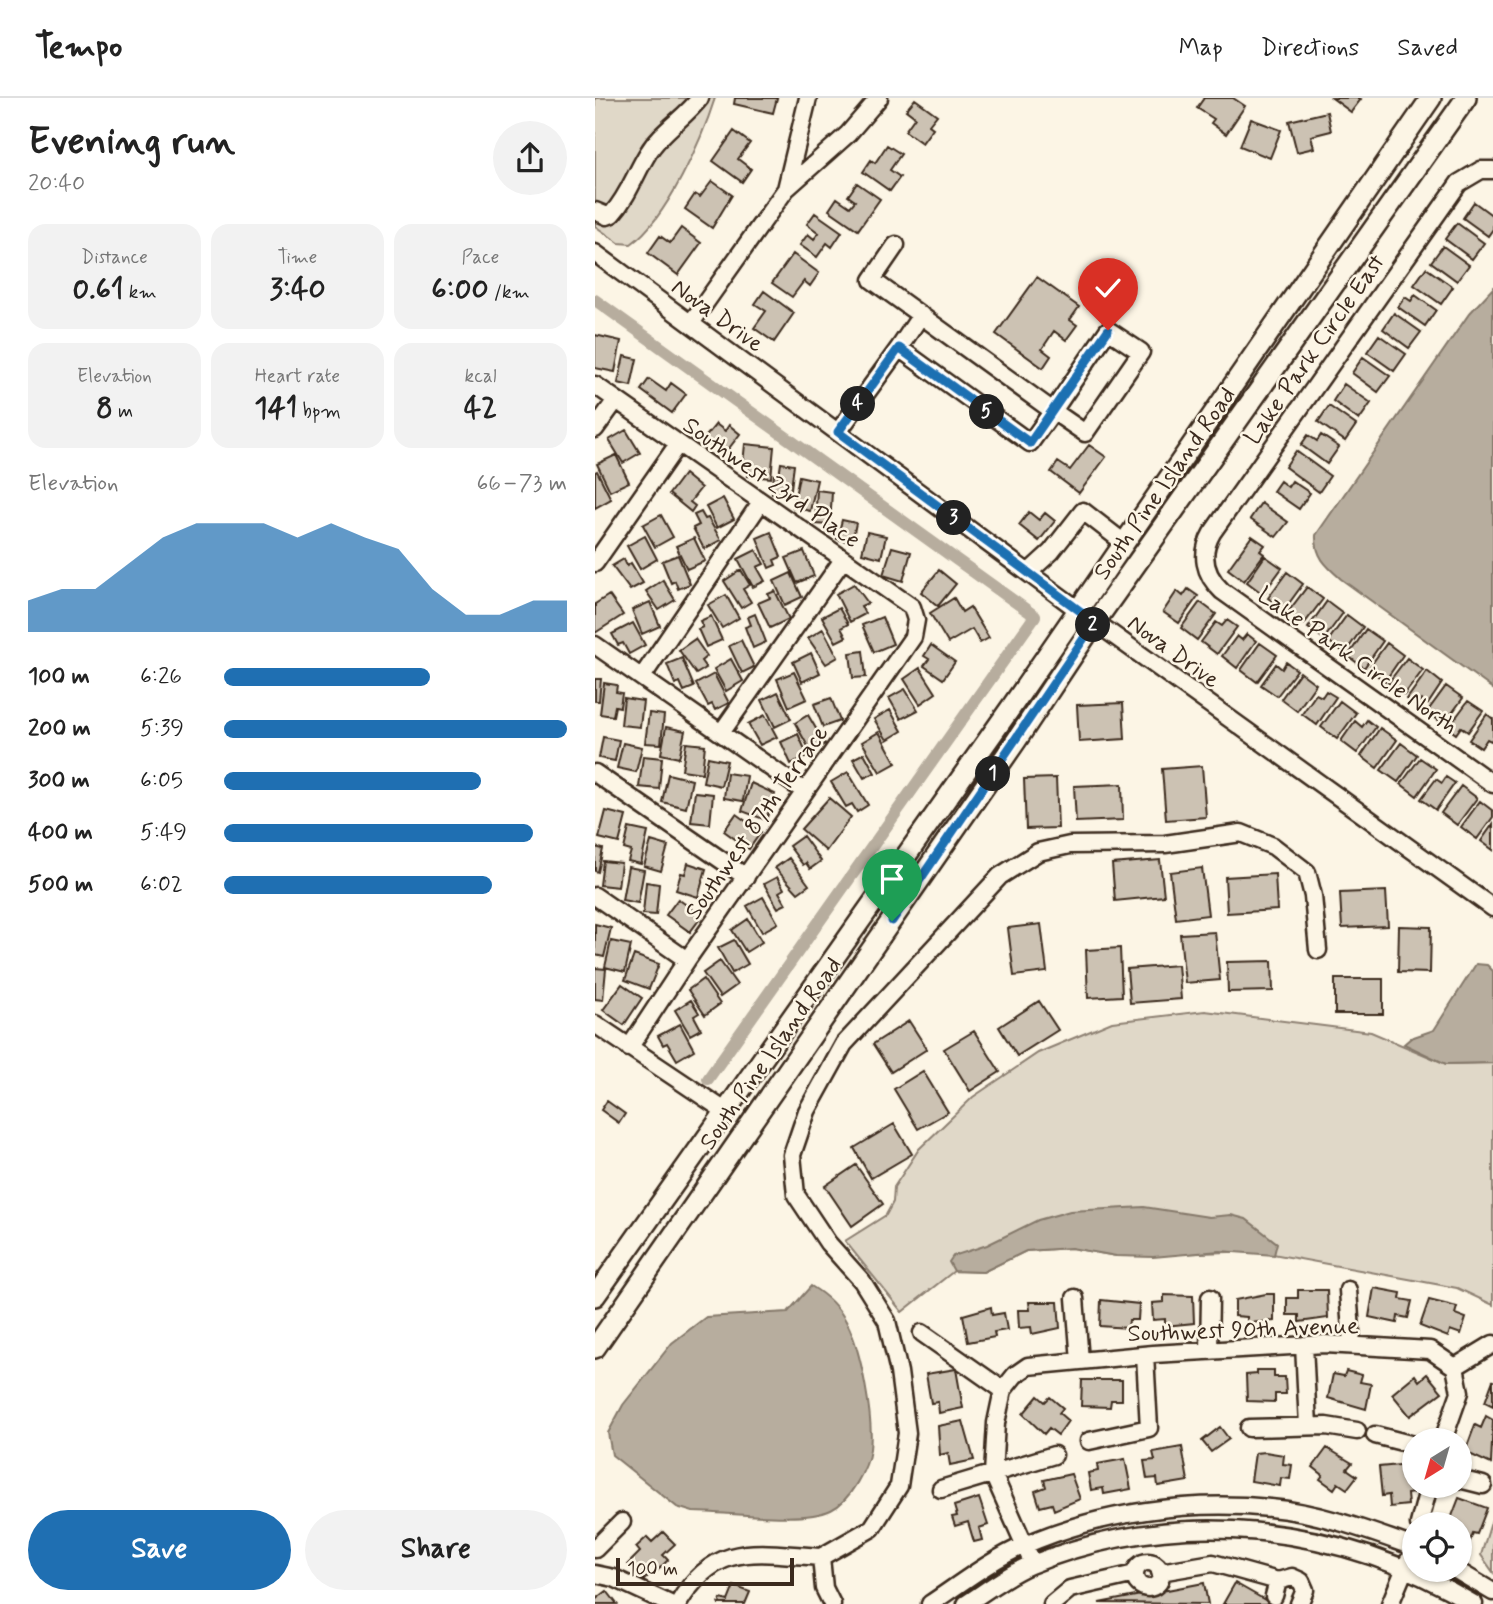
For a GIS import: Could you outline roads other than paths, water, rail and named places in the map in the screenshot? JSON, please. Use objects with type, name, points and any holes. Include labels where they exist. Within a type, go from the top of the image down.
[{"type":"main road","name":"South Pine Island Road","points":[[595,1296],[1012,706],[1431,98]]},
{"type":"main road","name":"South Pine Island Road","points":[[595,1348],[1008,753],[1095,622],[1466,98]]},
{"type":"street","points":[[595,211],[607,216],[612,214],[635,182],[647,153],[661,135],[700,98]]},
{"type":"street","points":[[786,189],[808,98]]},
{"type":"street","points":[[691,323],[786,189],[848,134],[879,98]]},
{"type":"street","name":"Lake Park Circle East","points":[[1206,566],[1206,547],[1212,533],[1452,193],[1468,175],[1487,170]]},
{"type":"street","points":[[896,245],[872,279],[1053,411],[1085,433],[1141,352],[1108,330],[1053,411],[1030,443],[899,348]]},
{"type":"street","name":"Nova Drive","points":[[595,253],[1077,609],[1493,908]]},
{"type":"street","points":[[838,432],[921,315]]},
{"type":"street","name":"Southwest 23rd Place","points":[[595,385],[842,561],[912,607],[916,620]]},
{"type":"street","points":[[595,429],[616,400]]},
{"type":"street","points":[[595,562],[678,443]]},
{"type":"street","points":[[642,677],[761,502]]},
{"type":"street","points":[[1028,573],[1051,552],[1083,511],[1123,542]]},
{"type":"street","points":[[721,733],[842,561]]},
{"type":"street","name":"Lake Park Circle North","points":[[1206,566],[1222,591],[1493,784]]},
{"type":"street","name":"Southwest 87th Terrace","points":[[629,1048],[687,960],[913,637],[916,620]]},
{"type":"street","points":[[595,645],[804,791]]},
{"type":"street","points":[[595,773],[746,877]]},
{"type":"street","points":[[678,1604],[694,1578],[725,1556],[763,1554],[821,1557],[872,1528],[898,1486],[907,1433],[899,1372],[887,1321],[862,1281],[828,1243],[796,1195],[792,1156],[807,1111],[844,1044],[1000,876],[1038,852],[1070,845],[1165,844],[1241,833],[1273,846],[1307,872],[1313,896],[1318,950]]},
{"type":"street","points":[[595,896],[687,960]]},
{"type":"street","points":[[595,1024],[725,1111]]},
{"type":"street","points":[[1348,1290],[1352,1345]]},
{"type":"street","points":[[1075,1298],[1080,1361]]},
{"type":"street","points":[[1209,1350],[1210,1298]]},
{"type":"street","points":[[922,1333],[1003,1390],[996,1423],[993,1474],[1033,1564]]},
{"type":"street","points":[[1304,1345],[1308,1426]]},
{"type":"street","name":"Southwest 90th Avenue","points":[[1003,1390],[1015,1375],[1028,1366],[1145,1354],[1304,1345],[1430,1350],[1455,1367]]},
{"type":"street","points":[[1447,1428],[1460,1392],[1455,1367],[1493,1345]]},
{"type":"street","points":[[1089,1441],[1149,1428],[1145,1354]]},
{"type":"street","points":[[1249,1428],[1308,1426],[1357,1431]]},
{"type":"street","points":[[1375,1435],[1402,1443]]},
{"type":"street","points":[[941,1489],[1054,1455]]},
{"type":"street","points":[[1472,1482],[1483,1485]]},
{"type":"street","points":[[930,1604],[1024,1545],[1130,1513],[1211,1507],[1271,1508],[1346,1525],[1402,1542]]},
{"type":"street","points":[[595,1549],[622,1522]]},
{"type":"street","points":[[966,1604],[1033,1564],[1130,1535],[1197,1530],[1267,1530],[1339,1547],[1402,1567]]},
{"type":"street","points":[[821,1557],[824,1588],[832,1604]]},
{"type":"street","points":[[1052,1604],[1070,1588],[1135,1574],[1140,1586],[1151,1588],[1158,1583],[1160,1572],[1213,1563],[1276,1588],[1292,1577],[1301,1581],[1305,1590],[1304,1603]]},
{"type":"street","points":[[595,1574],[614,1578],[670,1604]]},
{"type":"street","points":[[1390,1604],[1402,1575]]},
{"type":"street","points":[[1472,1580],[1493,1592]]},
{"type":"street","points":[[1432,1582],[1474,1604]]},
{"type":"waterway","points":[[595,300],[1035,616],[708,1079]]}]
